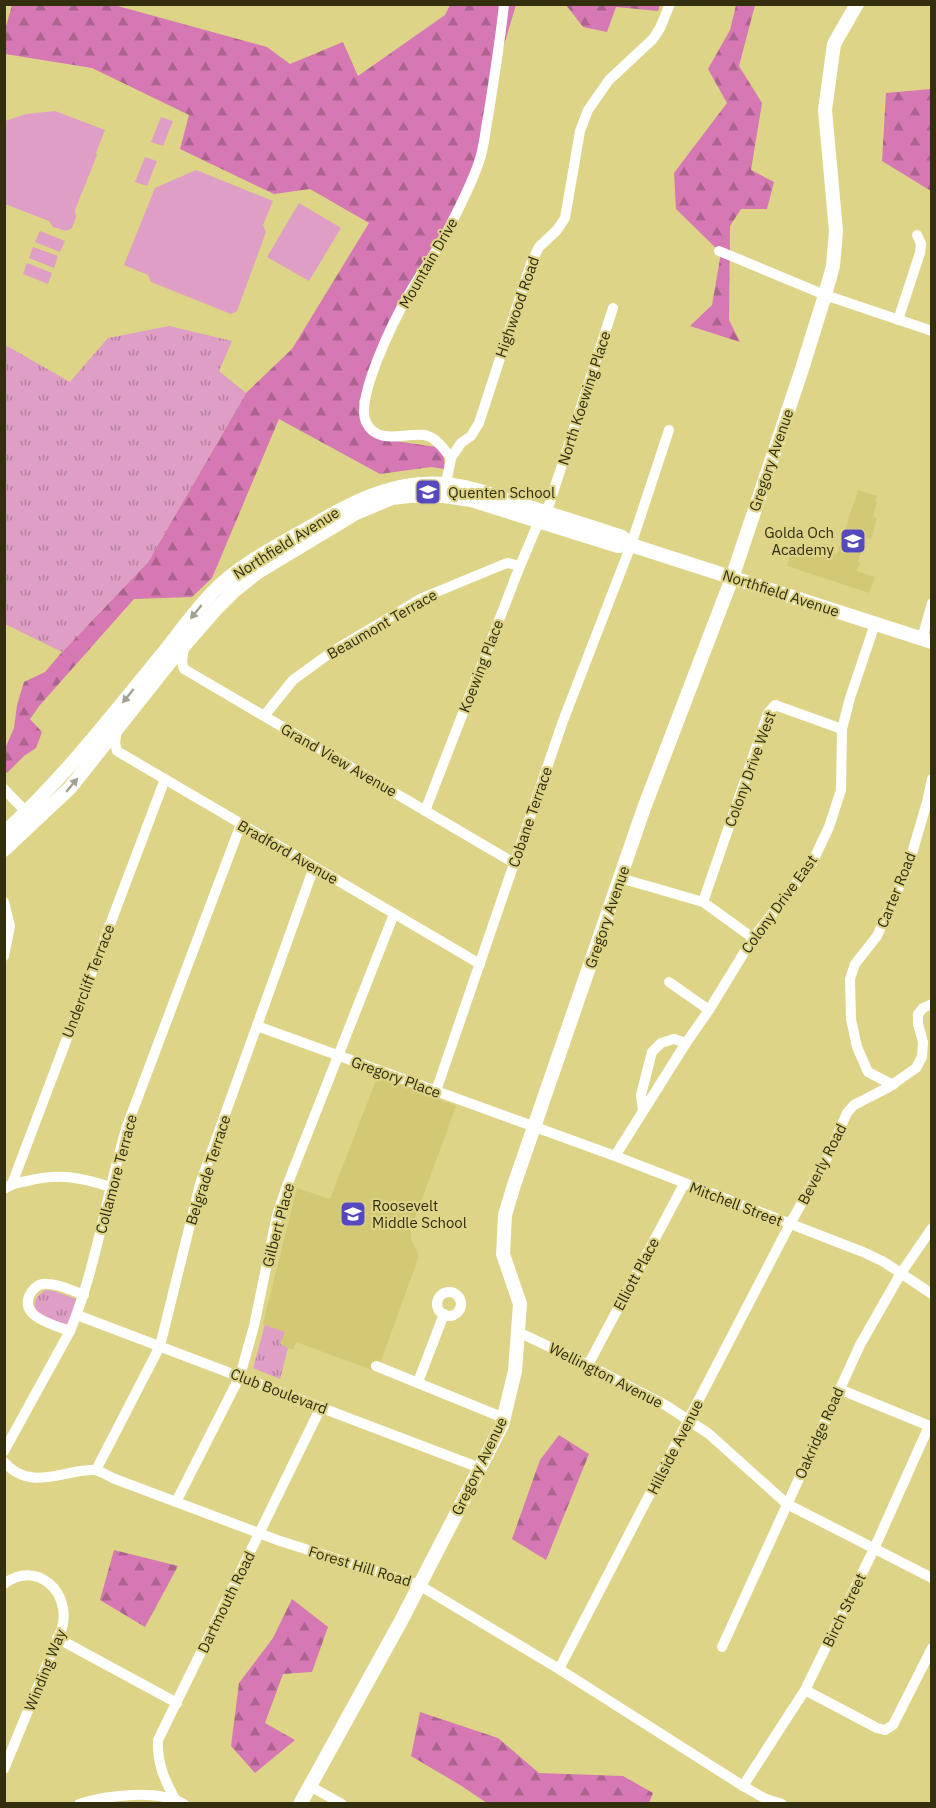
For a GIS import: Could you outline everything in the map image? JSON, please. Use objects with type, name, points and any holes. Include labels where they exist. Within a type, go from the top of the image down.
[{"type":"main road","name":"Gregory Avenue","points":[[300,1803],[419,1585],[502,1425],[515,1371],[520,1304],[503,1254],[506,1215],[514,1185],[648,797],[732,578],[825,295],[833,266],[836,231],[825,110],[834,44],[857,4]]},
{"type":"main road","name":"Northfield Avenue","points":[[4,850],[31,818],[105,744],[211,594],[234,573],[258,557],[344,507],[390,488],[409,485],[482,492],[542,517],[622,537],[631,546],[927,640]]},
{"type":"main road","name":"Northfield Avenue","points":[[105,744],[166,658],[184,646],[217,608],[258,572],[356,513],[392,498],[445,490]]},
{"type":"main road","name":"Northfield Avenue","points":[[4,833],[31,818]]},
{"type":"street","name":"Mountain Drive","points":[[451,458],[437,441],[429,436],[393,437],[376,432],[366,422],[364,404],[371,374],[408,296],[450,226],[480,160],[498,61],[504,4]]},
{"type":"street","name":"Highwood Road","points":[[445,490],[451,458],[461,443],[471,436],[479,423],[531,263],[539,247],[557,230],[565,218],[580,131],[588,110],[609,80],[653,39],[670,4]]},
{"type":"street","points":[[898,320],[920,253],[921,244],[917,235]]},
{"type":"street","points":[[719,251],[825,295],[932,331]]},
{"type":"street","name":"North Koewing Place","points":[[542,517],[549,505],[613,308]]},
{"type":"street","name":"Cobane Terrace","points":[[436,1091],[563,721],[631,546],[669,430]]},
{"type":"street","name":"Koewing Place","points":[[425,810],[520,566],[542,517]]},
{"type":"street","name":"Beaumont Terrace","points":[[264,716],[293,680],[333,651],[422,598],[508,563],[520,566]]},
{"type":"street","points":[[927,640],[932,603]]},
{"type":"street","name":"Colony Drive East","points":[[615,1156],[753,938],[812,863],[829,827],[841,790],[842,729],[875,624]]},
{"type":"street","name":"Grand View Avenue","points":[[184,646],[182,662],[184,669],[514,862]]},
{"type":"street","name":"Colony Drive West","points":[[703,902],[768,713],[775,705],[842,729]]},
{"type":"street","name":"Bradford Avenue","points":[[105,744],[480,964]]},
{"type":"street","name":"Undercliff Terrace","points":[[8,1186],[165,779]]},
{"type":"street","name":"Carter Road","points":[[893,1085],[868,1072],[857,1047],[851,1019],[850,979],[855,964],[877,936],[908,867],[932,779]]},
{"type":"street","points":[[4,789],[31,818]]},
{"type":"street","name":"Collamore Terrace","points":[[4,1451],[77,1315],[127,1126],[241,824]]},
{"type":"street","name":"Belgrade Terrace","points":[[96,1470],[160,1346],[200,1184],[314,867]]},
{"type":"street","points":[[620,878],[703,902],[753,938]]},
{"type":"street","points":[[4,902],[10,926],[4,956]]},
{"type":"street","name":"Gilbert Place","points":[[176,1502],[240,1376],[254,1326],[277,1215],[394,914]]},
{"type":"street","points":[[669,982],[709,1010]]},
{"type":"street","name":"Beverly Road","points":[[790,1224],[826,1160],[847,1113],[854,1105],[893,1085],[916,1068],[922,1057],[923,1042],[918,1014],[923,1008],[932,1004]]},
{"type":"street","name":"Gregory Place","points":[[257,1026],[534,1127]]},
{"type":"street","points":[[643,1111],[640,1095],[652,1052],[661,1043],[674,1039],[686,1043]]},
{"type":"street","name":"Mitchell Street","points":[[534,1127],[863,1252],[884,1262],[932,1294]]},
{"type":"street","points":[[8,1186],[42,1177],[56,1176],[87,1179],[111,1186]]},
{"type":"street","name":"Elliott Place","points":[[588,1365],[684,1184]]},
{"type":"street","name":"Hillside Avenue","points":[[559,1669],[790,1224]]},
{"type":"street","name":"Oakridge Road","points":[[722,1647],[860,1345],[901,1273],[932,1228]]},
{"type":"street","points":[[70,1331],[34,1316],[29,1305],[30,1294],[39,1285],[50,1284],[84,1295]]},
{"type":"street","points":[[418,1382],[444,1314]]},
{"type":"street","name":"Club Boulevard","points":[[77,1315],[480,1468]]},
{"type":"street","name":"Wellington Avenue","points":[[518,1332],[667,1406],[709,1434],[787,1504],[932,1578]]},
{"type":"street","points":[[376,1366],[504,1418]]},
{"type":"street","points":[[839,1389],[930,1427]]},
{"type":"street","name":"Dartmouth Road","points":[[179,1801],[165,1780],[159,1764],[158,1740],[321,1407]]},
{"type":"street","name":"Birch Street","points":[[743,1786],[805,1690],[930,1427]]},
{"type":"street","name":"Forest Hill Road","points":[[4,1462],[26,1478],[96,1470],[259,1533],[419,1585],[559,1669],[743,1786],[766,1799],[782,1803]]},
{"type":"street","name":"Winding Way","points":[[4,1584],[18,1577],[33,1576],[41,1579],[54,1588],[62,1601],[65,1613],[64,1621],[4,1769]]},
{"type":"street","points":[[57,1638],[177,1703]]},
{"type":"street","points":[[805,1690],[885,1730],[892,1725],[932,1648]]},
{"type":"street","points":[[310,1786],[342,1803]]},
{"type":"street","points":[[80,1803],[150,1796],[179,1801]]},
{"type":"shaded area","name":"Golda Och Academy","points":[[858,490],[877,496],[873,516],[877,518],[871,539],[866,538],[857,571],[875,577],[869,593],[787,566],[791,552],[797,553],[800,543],[820,549],[824,548],[824,544],[835,545],[834,554],[837,554]]},
{"type":"shaded area","name":"Roosevelt Middle School","points":[[378,1075],[456,1106],[411,1229],[411,1239],[419,1256],[377,1372],[296,1342],[293,1350],[288,1348],[280,1344],[284,1332],[263,1324],[297,1188],[330,1199]]},
{"type":"green space","points":[[12,5],[114,5],[267,47],[290,64],[343,42],[358,76],[445,15],[450,5],[516,5],[500,58],[481,161],[359,401],[365,430],[375,438],[443,448],[445,469],[431,467],[380,474],[279,419],[212,578],[192,597],[134,599],[40,705],[30,719],[42,732],[36,748],[7,773],[5,749],[14,728],[17,705],[24,682],[45,672],[148,562],[246,393],[292,349],[369,223],[310,189],[274,194],[180,149],[189,115],[92,68],[5,54],[5,30]]},
{"type":"green space","points":[[566,5],[660,5],[658,11],[616,7],[607,32],[583,27]]},
{"type":"green space","points":[[736,5],[755,5],[739,66],[762,103],[751,170],[774,182],[767,209],[741,209],[730,226],[729,320],[740,342],[690,326],[712,305],[721,253],[676,209],[674,173],[727,103],[708,69],[730,30]]},
{"type":"green space","points":[[932,89],[931,191],[882,161],[886,93]]},
{"type":"green space","points":[[55,111],[105,130],[75,210],[76,217],[72,228],[66,231],[53,227],[49,221],[5,204],[5,121],[26,114]]},
{"type":"green space","points":[[161,117],[173,121],[163,146],[151,142]]},
{"type":"green space","points":[[145,157],[157,161],[147,186],[135,182]]},
{"type":"green space","points":[[196,170],[273,201],[263,225],[266,232],[237,311],[231,314],[151,282],[148,275],[124,265],[155,188]]},
{"type":"green space","points":[[299,203],[341,228],[309,281],[267,257]]},
{"type":"green space","points":[[40,231],[65,241],[60,252],[35,242]]},
{"type":"green space","points":[[33,247],[58,256],[54,268],[29,258]]},
{"type":"green space","points":[[27,263],[52,273],[48,284],[23,274]]},
{"type":"green space","points":[[169,326],[232,341],[219,371],[246,393],[148,562],[62,652],[5,624],[5,348],[7,346],[70,382],[108,338]]},
{"type":"green space","points":[[46,1290],[76,1299],[69,1324],[48,1319],[36,1309],[37,1298]]},
{"type":"green space","points":[[265,1325],[285,1332],[280,1344],[288,1348],[280,1379],[253,1368]]},
{"type":"green space","points":[[559,1435],[589,1454],[546,1560],[512,1539],[540,1460]]},
{"type":"green space","points":[[114,1550],[178,1566],[145,1627],[100,1600]]},
{"type":"green space","points":[[292,1599],[328,1627],[312,1672],[283,1674],[265,1723],[295,1740],[255,1773],[231,1746],[239,1683],[273,1638]]},
{"type":"green space","points":[[420,1712],[498,1738],[539,1773],[623,1776],[653,1793],[649,1803],[487,1803],[411,1756]]},
{"type":"place","name":"Quenten School","points":[[428,492]]},
{"type":"place","name":"Golda Och Academy","points":[[853,541]]},
{"type":"place","name":"Roosevelt Middle School","points":[[353,1214]]}]
